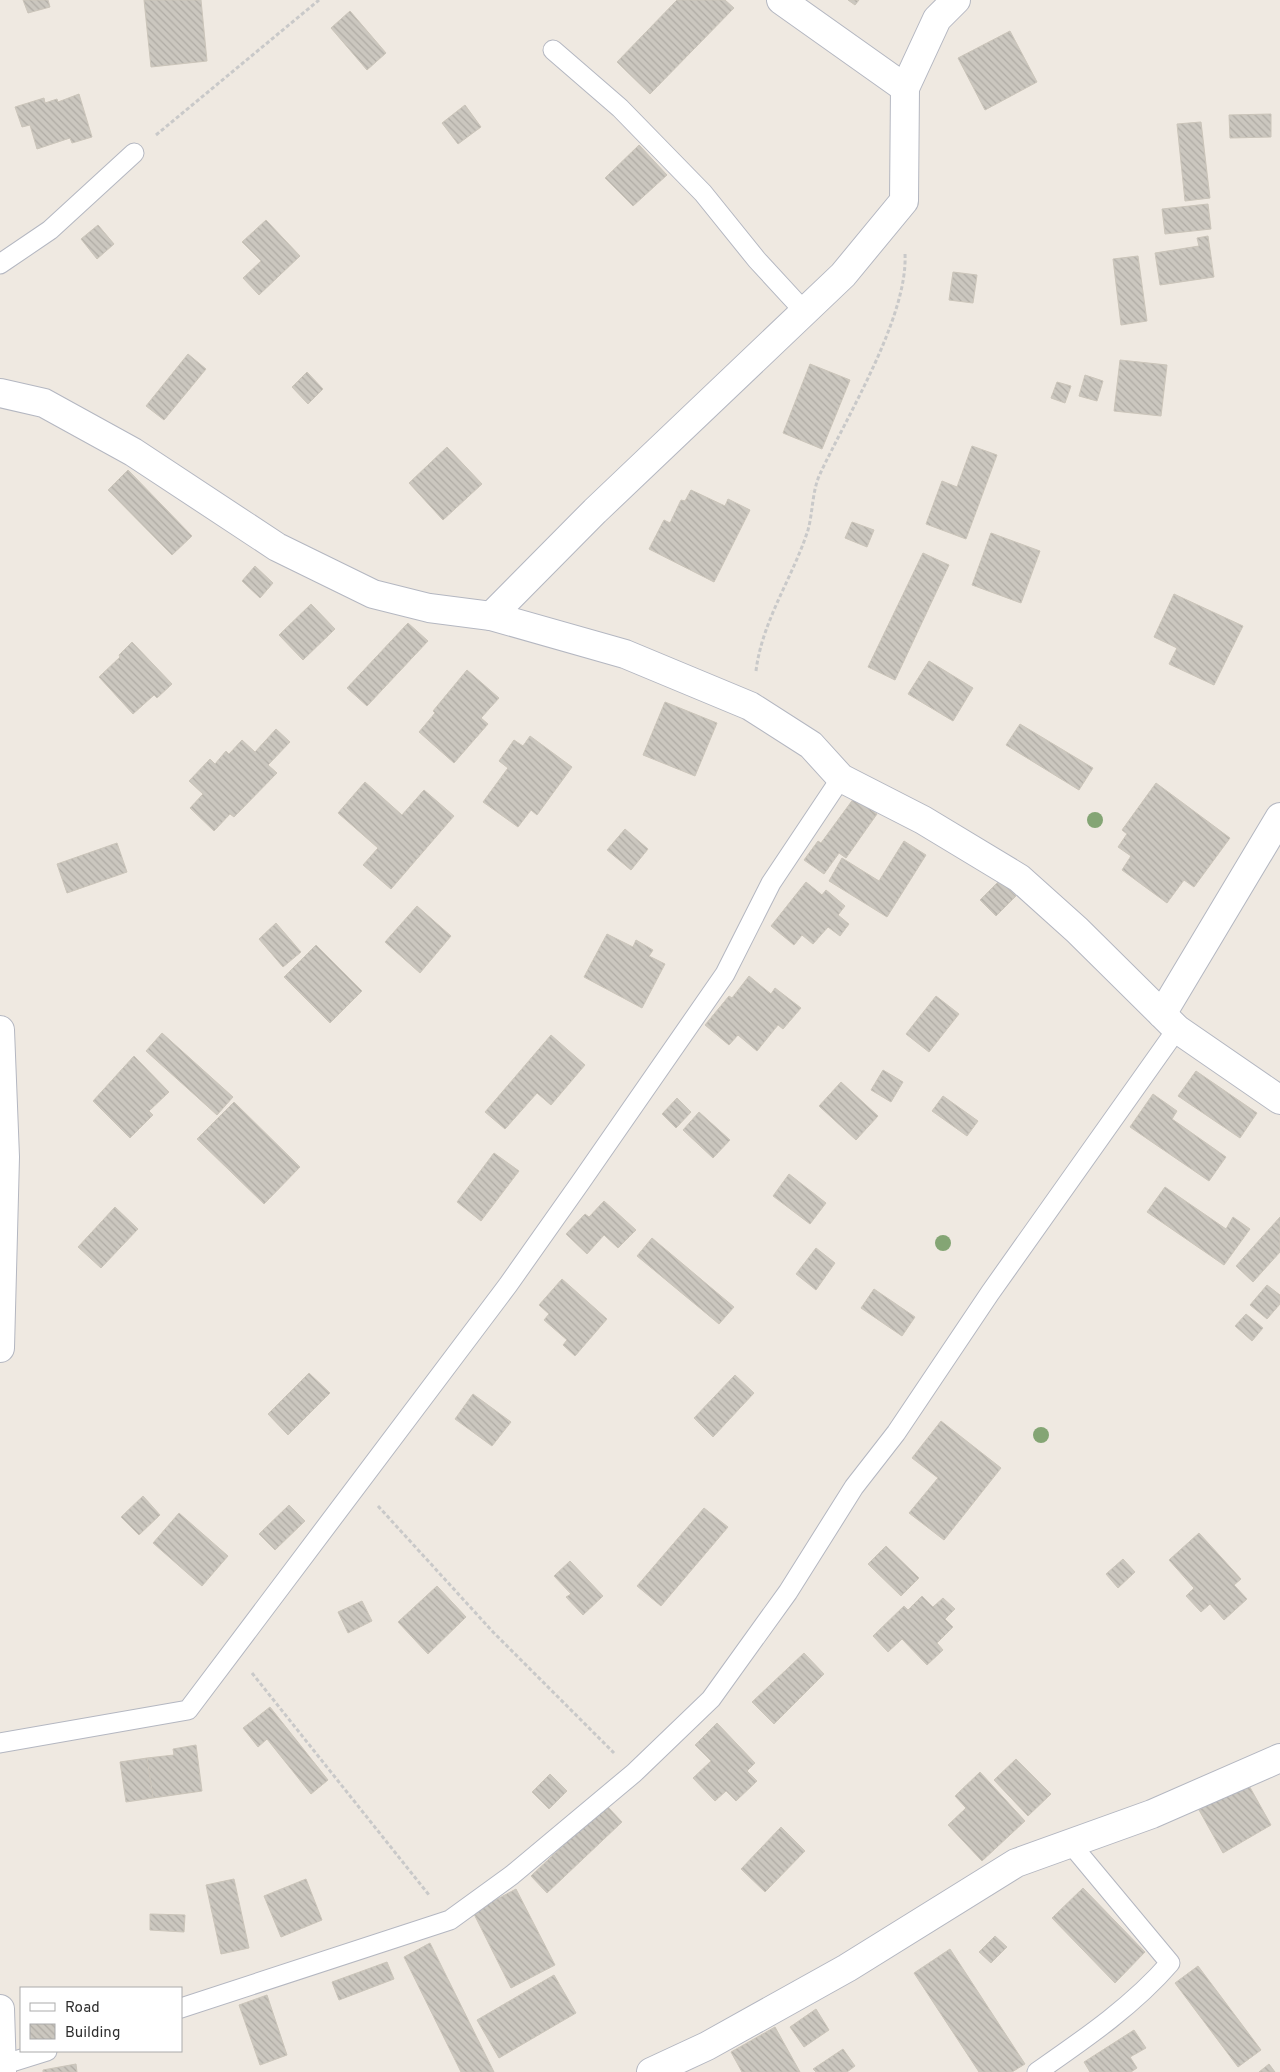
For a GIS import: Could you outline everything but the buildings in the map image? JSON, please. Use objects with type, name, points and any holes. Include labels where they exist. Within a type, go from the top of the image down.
[{"type":"street","points":[[780,0],[905,88]]},
{"type":"street","points":[[491,616],[595,511],[842,275],[904,201],[905,88],[937,20],[956,0]]},
{"type":"street","points":[[0,393],[44,403],[133,452],[277,547],[373,594],[429,608],[491,616],[625,654],[750,706],[811,745],[841,778],[923,820],[1020,878],[1077,930],[1170,1022],[1280,1100]]},
{"type":"street","points":[[1170,1022],[1280,817]]},
{"type":"street","points":[[0,1030],[3,1158],[0,1348]]},
{"type":"street","points":[[651,2072],[707,2046],[847,1968],[1016,1863],[1152,1814],[1280,1758]]},
{"type":"street","points":[[0,2009],[2,2069]]},
{"type":"lane","points":[[553,50],[620,108],[703,193],[757,260],[804,311]]},
{"type":"lane","points":[[0,264],[50,230],[134,153]]},
{"type":"lane","points":[[0,1743],[188,1710],[235,1651],[357,1484],[508,1286],[725,974],[772,882],[841,778]]},
{"type":"lane","points":[[182,2008],[450,1920],[512,1875],[634,1773],[711,1699],[788,1592],[854,1487],[896,1433],[1170,1022]]},
{"type":"lane","points":[[1037,2072],[1086,2038],[1154,1982],[1170,1963],[1070,1843]]},
{"type":"lane","points":[[2,2069],[44,2052]]},
{"type":"path","points":[[134,153],[319,0]]},
{"type":"path","points":[[750,706],[758,658],[782,588],[808,530],[818,478],[893,322],[906,266],[904,201]]},
{"type":"path","points":[[357,1484],[493,1632],[634,1773]]},
{"type":"path","points":[[235,1651],[450,1920]]}]
